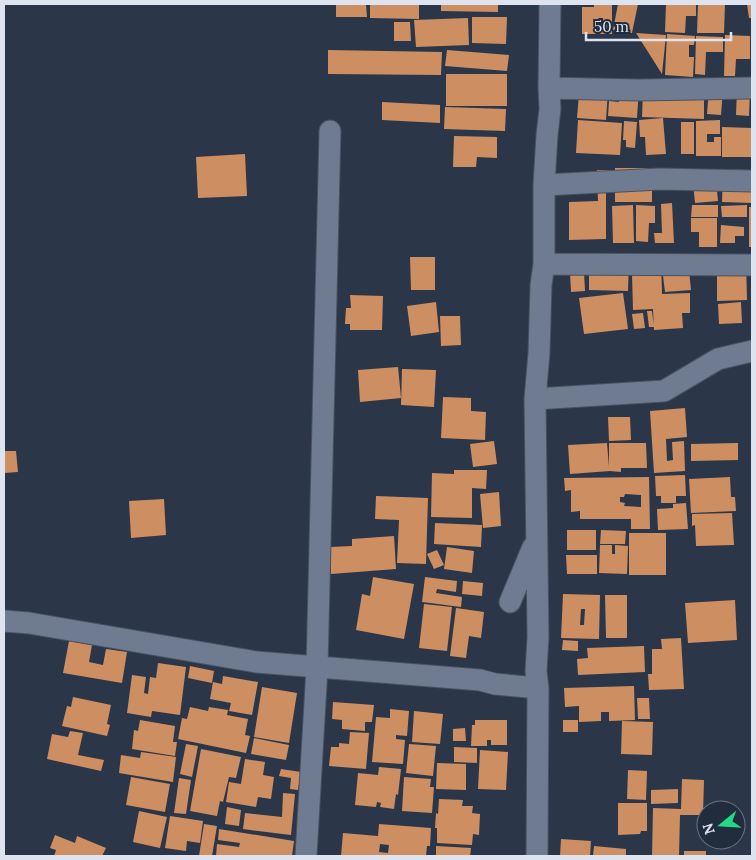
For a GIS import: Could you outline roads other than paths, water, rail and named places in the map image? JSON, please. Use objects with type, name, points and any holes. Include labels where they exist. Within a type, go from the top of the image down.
[{"type":"street","points":[[537,856],[538,688],[536,671],[538,637],[535,399],[539,353],[541,285],[544,264],[544,185],[550,109],[548,88],[550,4]]},
{"type":"street","points":[[548,88],[639,90],[752,88]]},
{"type":"street","points":[[306,856],[317,668],[330,131]]},
{"type":"street","points":[[544,185],[660,179],[752,181]]},
{"type":"street","points":[[544,264],[752,265]]},
{"type":"street","points":[[535,399],[664,391],[718,359],[752,352]]},
{"type":"street","points":[[510,602],[536,540]]},
{"type":"street","points":[[4,621],[29,623],[256,662],[480,680],[495,684],[538,688]]}]
